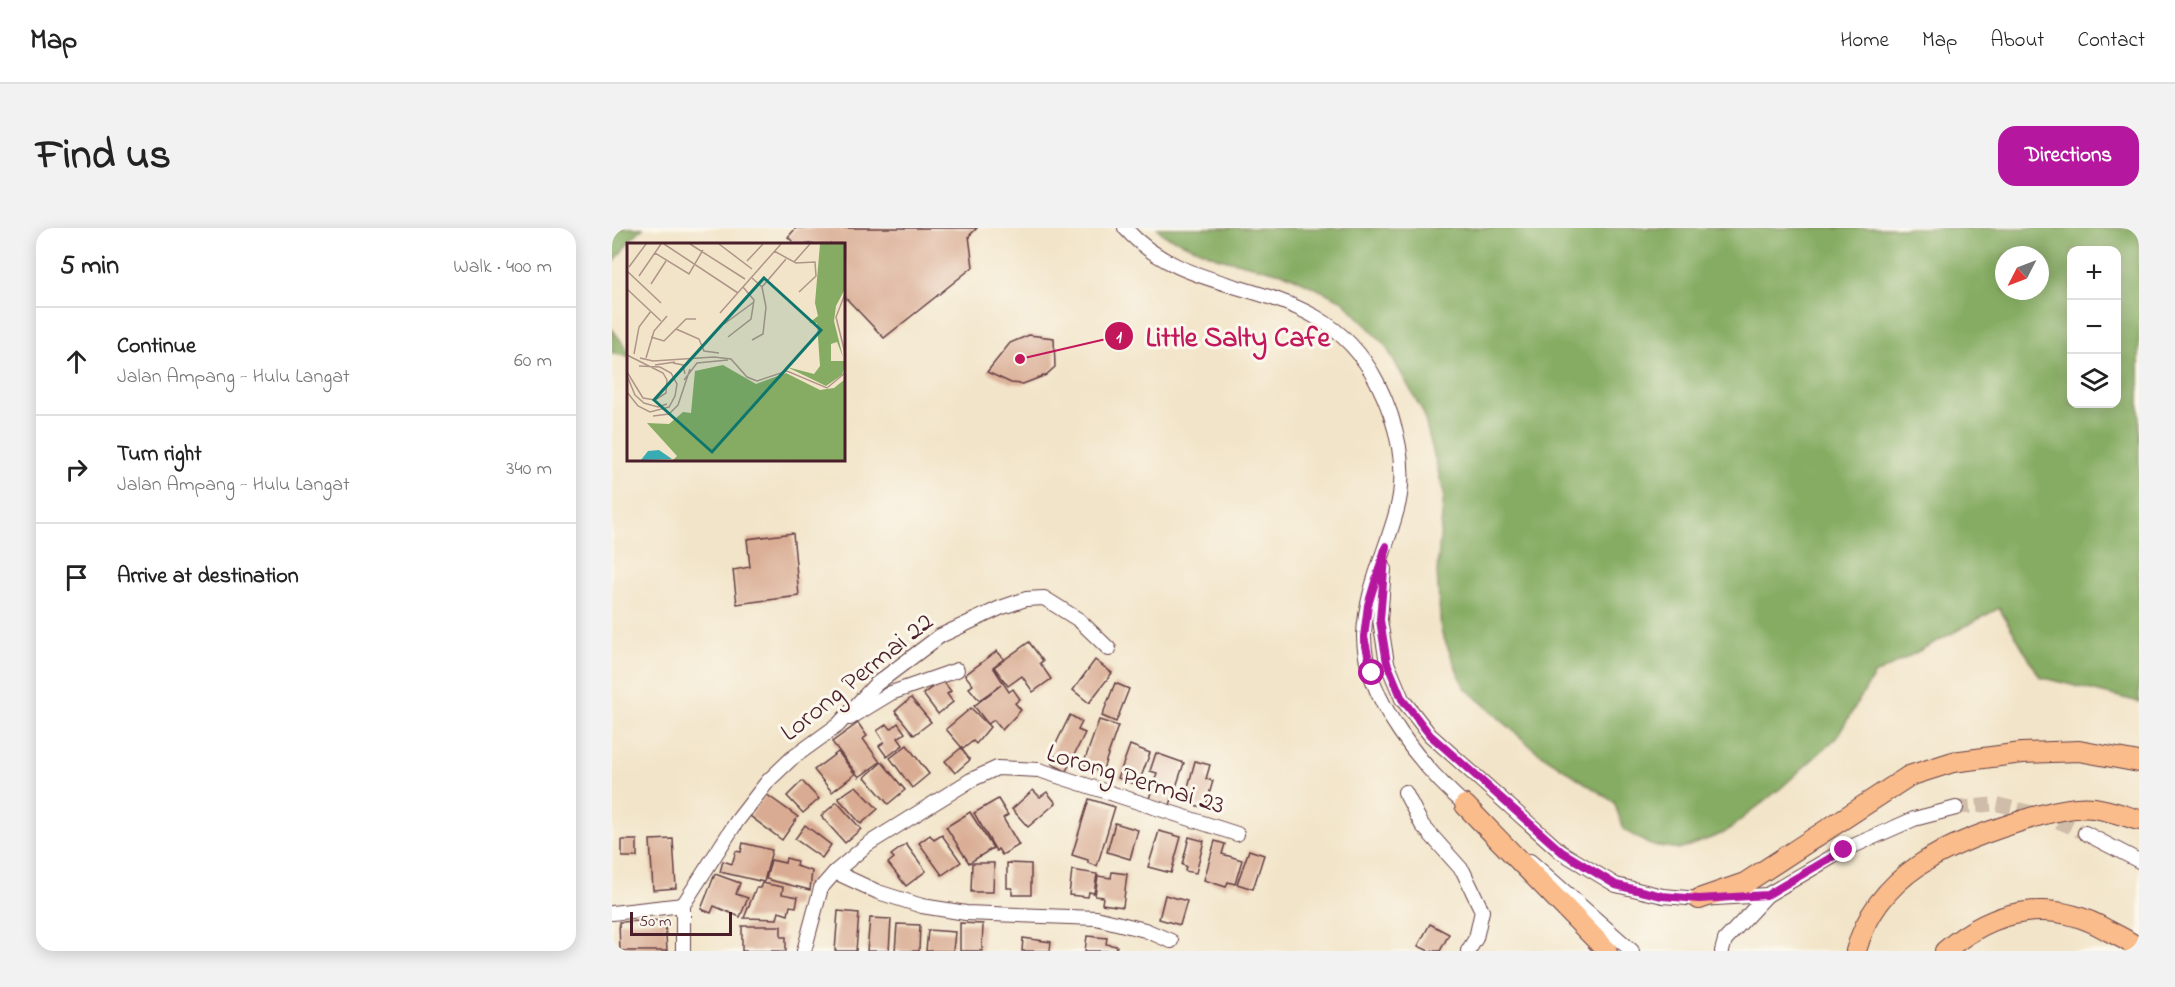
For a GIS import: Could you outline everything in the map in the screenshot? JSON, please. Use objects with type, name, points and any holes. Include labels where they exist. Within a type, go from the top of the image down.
[{"type":"highway","points":[[1699,899],[1745,883],[1909,776],[1953,762],[2022,753],[2079,751],[2139,762]]},
{"type":"highway","points":[[1465,805],[1606,951]]},
{"type":"highway","points":[[1856,951],[1862,931],[1887,892],[1933,854],[1977,835],[2043,814],[2093,808],[2139,820]]},
{"type":"highway","points":[[1944,951],[1983,925],[2018,913],[2048,909],[2088,919],[2139,949]]},
{"type":"street","points":[[1125,228],[1152,251],[1188,272],[1270,297],[1321,318],[1342,334],[1359,354],[1377,381],[1392,416],[1400,450],[1401,481],[1397,511],[1368,605],[1364,637],[1372,673],[1384,706],[1403,737],[1427,768],[1465,805],[1632,951]]},
{"type":"street","points":[[1386,546],[1380,620],[1387,663],[1402,699],[1430,735],[1562,852],[1616,885],[1662,896],[1699,899],[1767,895]]},
{"type":"street","name":"Lorong Permai 22","points":[[683,905],[737,820],[768,781],[791,759],[838,725],[874,685],[940,636],[977,617],[1026,599],[1044,598],[1063,608],[1084,624],[1109,649]]},
{"type":"street","points":[[838,725],[891,693],[957,670]]},
{"type":"street","name":"Lorong Permai 23","points":[[804,951],[821,888],[835,872],[868,844],[971,780],[997,768],[1039,770],[1236,834]]},
{"type":"street","points":[[1405,792],[1422,825],[1463,871],[1482,911],[1476,938],[1468,951]]},
{"type":"street","points":[[1722,951],[1725,940],[1767,895],[1844,850],[1914,819],[1956,808]]},
{"type":"street","points":[[2085,833],[2139,861]]},
{"type":"street","points":[[835,872],[878,892],[922,906],[966,913],[1096,918],[1145,930],[1171,941]]},
{"type":"street","points":[[612,913],[683,905],[682,951]]},
{"type":"green space","points":[[612,228],[643,228],[627,243],[612,265]]},
{"type":"green space","points":[[1157,228],[2139,228],[2139,702],[2040,677],[1999,608],[1874,675],[1837,737],[1781,788],[1724,833],[1681,849],[1650,845],[1624,830],[1614,802],[1535,750],[1464,687],[1441,631],[1437,572],[1444,494],[1423,412],[1385,345],[1343,301],[1286,274],[1219,258],[1164,235]]},
{"type":"green space","points":[[612,329],[627,349],[627,357],[612,353]]},
{"type":"building","points":[[796,228],[977,228],[969,236],[973,267],[884,338],[844,296],[844,243],[794,243],[788,237]]},
{"type":"building","points":[[1029,335],[1054,338],[1055,367],[1046,375],[1023,384],[1011,383],[987,372],[1010,343]]},
{"type":"building","points":[[793,533],[799,596],[737,604],[733,570],[750,567],[747,539]]},
{"type":"building","points":[[1029,642],[1043,661],[1040,663],[1051,679],[1033,692],[1022,676],[1008,686],[994,667]]},
{"type":"building","points":[[997,651],[1004,659],[993,667],[1009,692],[1013,689],[1020,699],[1015,703],[1021,710],[1002,730],[994,720],[988,724],[974,706],[1001,685],[979,700],[969,688],[973,685],[965,675]]},
{"type":"building","points":[[1095,660],[1112,673],[1089,703],[1073,690]]},
{"type":"building","points":[[942,680],[951,691],[947,694],[953,702],[938,714],[923,694]]},
{"type":"building","points":[[1115,683],[1129,689],[1116,722],[1102,716]]},
{"type":"building","points":[[911,698],[931,722],[914,735],[895,711]]},
{"type":"building","points":[[971,708],[990,727],[976,744],[973,741],[963,749],[946,729]]},
{"type":"building","points":[[1070,715],[1082,722],[1078,730],[1085,733],[1066,771],[1052,764],[1056,757],[1051,754]]},
{"type":"building","points":[[1099,720],[1118,726],[1102,772],[1083,765]]},
{"type":"building","points":[[858,723],[867,736],[863,739],[880,762],[859,777],[832,742]]},
{"type":"building","points":[[898,723],[905,733],[898,738],[903,745],[887,757],[879,746],[884,742],[877,731],[887,724],[891,729]]},
{"type":"building","points":[[907,745],[929,774],[912,788],[890,758]]},
{"type":"building","points":[[1130,745],[1150,753],[1138,785],[1118,778]]},
{"type":"building","points":[[961,748],[970,760],[955,773],[945,761]]},
{"type":"building","points":[[838,752],[855,774],[832,792],[814,770]]},
{"type":"building","points":[[1156,753],[1184,763],[1169,808],[1148,802],[1157,773],[1150,771]]},
{"type":"building","points":[[1195,761],[1210,765],[1206,779],[1213,781],[1205,808],[1184,802]]},
{"type":"building","points":[[882,762],[905,790],[888,804],[865,777]]},
{"type":"building","points":[[802,781],[819,799],[803,813],[787,796]]},
{"type":"building","points":[[856,786],[878,809],[861,824],[838,798]]},
{"type":"building","points":[[1033,790],[1040,797],[1047,792],[1056,803],[1028,827],[1012,809]]},
{"type":"building","points":[[766,794],[798,817],[782,840],[750,816]]},
{"type":"building","points":[[998,799],[1008,815],[1003,818],[1019,845],[1002,855],[998,849],[996,851],[974,813]]},
{"type":"building","points":[[1089,799],[1115,807],[1097,866],[1088,863],[1088,860],[1072,855]]},
{"type":"building","points":[[837,802],[861,829],[845,843],[821,816]]},
{"type":"building","points":[[970,812],[993,848],[969,863],[946,827]]},
{"type":"building","points":[[1115,823],[1138,830],[1130,859],[1107,852]]},
{"type":"building","points":[[805,825],[831,845],[822,858],[795,839]]},
{"type":"building","points":[[1159,831],[1181,837],[1171,873],[1148,867]]},
{"type":"building","points":[[930,835],[934,840],[942,835],[961,862],[942,875],[919,843]]},
{"type":"building","points":[[1189,837],[1204,841],[1196,873],[1185,871],[1186,866],[1182,865]]},
{"type":"building","points":[[673,839],[676,888],[653,890],[650,840]]},
{"type":"building","points":[[622,840],[637,840],[637,857],[622,857]]},
{"type":"building","points":[[1215,841],[1225,844],[1222,854],[1242,860],[1235,884],[1228,882],[1226,887],[1204,880]]},
{"type":"building","points":[[743,843],[772,850],[764,882],[720,872],[723,861],[732,864],[736,851],[741,852]]},
{"type":"building","points":[[906,844],[926,871],[906,886],[888,863],[894,858],[891,855]]},
{"type":"building","points":[[1249,850],[1264,855],[1253,889],[1237,884]]},
{"type":"building","points":[[786,858],[797,861],[796,866],[812,871],[810,890],[766,879],[771,860],[785,863]]},
{"type":"building","points":[[972,863],[994,863],[993,892],[971,892]]},
{"type":"building","points":[[1007,863],[1031,864],[1031,895],[1012,895],[1012,888],[1007,888]]},
{"type":"building","points":[[1072,870],[1097,874],[1094,893],[1089,892],[1088,897],[1069,895]]},
{"type":"building","points":[[1112,872],[1127,874],[1123,907],[1102,904],[1103,897],[1095,896],[1098,876],[1111,878]]},
{"type":"building","points":[[715,874],[740,883],[736,894],[748,898],[740,917],[714,906],[711,913],[701,909]]},
{"type":"building","points":[[762,883],[783,887],[782,894],[798,897],[796,907],[790,906],[788,915],[779,912],[777,919],[744,918],[756,888],[760,888]]},
{"type":"building","points":[[1165,895],[1187,901],[1180,925],[1159,919]]},
{"type":"building","points":[[838,911],[859,913],[856,951],[835,951]]},
{"type":"building","points":[[870,918],[891,919],[889,951],[867,951]]},
{"type":"building","points":[[665,920],[667,951],[620,951],[619,922]]},
{"type":"building","points":[[960,923],[983,924],[982,951],[960,951]]},
{"type":"building","points":[[897,924],[920,925],[919,951],[895,951]]},
{"type":"building","points":[[1430,924],[1449,934],[1440,951],[1429,951],[1418,946]]},
{"type":"building","points":[[742,926],[781,926],[781,937],[786,937],[786,951],[742,951]]},
{"type":"building","points":[[928,930],[955,932],[953,951],[926,951]]},
{"type":"building","points":[[1087,936],[1107,938],[1106,944],[1117,946],[1116,951],[1085,951]]},
{"type":"building","points":[[1023,938],[1051,942],[1050,951],[1022,951]]},
{"type":"tunnel","points":[[1956,808],[1996,804],[2043,815],[2085,833]]},
{"type":"place","name":"Little Salty Cafe","points":[[1020,359]]},
{"type":"route","points":[[1372,673],[1364,637],[1368,605],[1386,546],[1380,620],[1387,663],[1402,699],[1430,735],[1562,852],[1616,885],[1662,896],[1699,899],[1767,895],[1844,850]]}]
